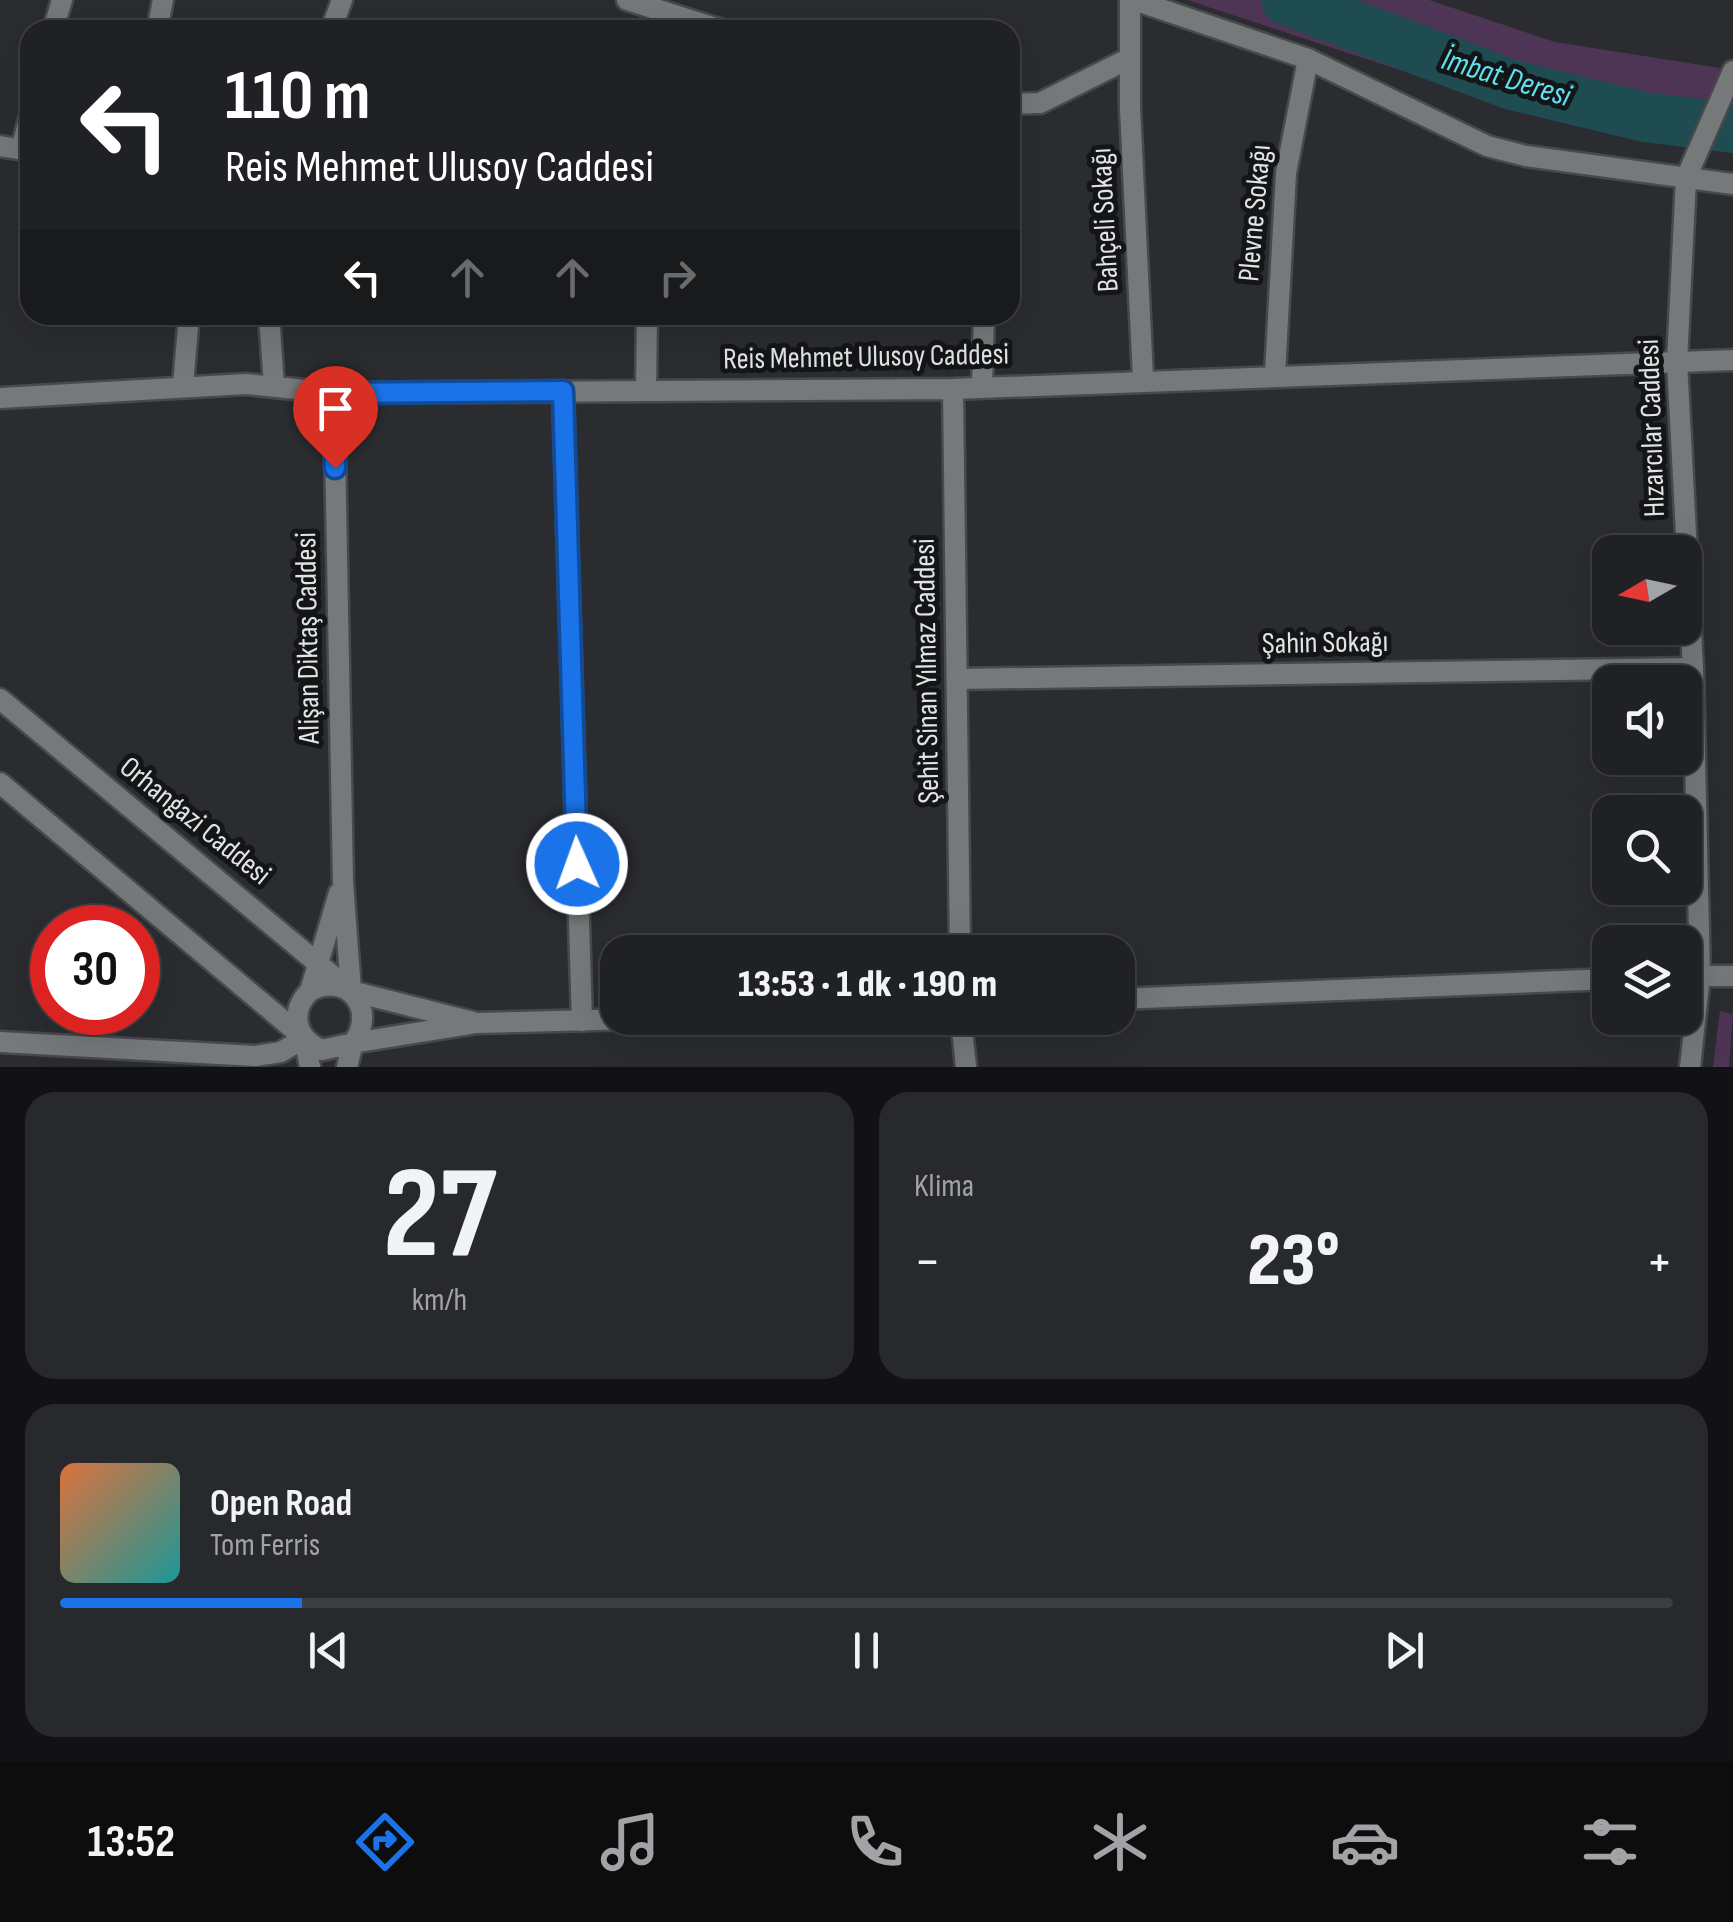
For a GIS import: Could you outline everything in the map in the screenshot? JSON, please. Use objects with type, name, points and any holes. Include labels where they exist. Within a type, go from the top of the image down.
[{"type":"street","points":[[627,0],[690,20]]},
{"type":"street","points":[[1132,0],[1308,60],[1488,146],[1526,156],[1733,184]]},
{"type":"street","name":"Bahçeli Sokağı","points":[[1132,0],[1130,58],[1143,378]]},
{"type":"street","points":[[1020,104],[1040,103],[1130,58]]},
{"type":"street","name":"Plevne Sokağı","points":[[1275,374],[1286,173],[1308,60]]},
{"type":"street","points":[[1686,178],[1733,71]]},
{"type":"street","name":"Hızarcılar Caddesi","points":[[1686,178],[1677,362],[1692,665]]},
{"type":"street","points":[[183,385],[188,325]]},
{"type":"street","points":[[270,325],[274,386]]},
{"type":"street","points":[[646,390],[647,325]]},
{"type":"street","points":[[982,387],[984,325]]},
{"type":"street","name":"Reis Mehmet Ulusoy Caddesi","points":[[0,398],[183,385],[274,386],[334,393],[952,389],[1143,378],[1733,360]]},
{"type":"street","name":"Şehit Sinan Yılmaz Caddesi","points":[[952,389],[960,935]]},
{"type":"street","points":[[563,391],[582,1021]]},
{"type":"street","name":"Alişan Diktaş Caddesi","points":[[334,393],[343,882],[351,991]]},
{"type":"street","name":"Şahin Sokağı","points":[[958,679],[1592,669]]},
{"type":"street","name":"Orhangazi Caddesi","points":[[0,698],[351,991]]},
{"type":"street","name":"Hızarcılar Caddesi","points":[[1692,775],[1692,925]]},
{"type":"street","points":[[0,783],[322,1050],[477,1023],[600,1020]]},
{"type":"street","name":"Alişan Diktaş Caddesi","points":[[310,991],[343,882]]},
{"type":"street","points":[[1702,976],[1733,976]]},
{"type":"street","points":[[1135,998],[1592,981]]},
{"type":"street","points":[[310,1067],[298,1008],[310,991],[331,984],[477,1023]]},
{"type":"street","points":[[347,1067],[360,1033],[363,1011],[351,991]]},
{"type":"street","points":[[963,1035],[966,1067]]},
{"type":"street","name":"Hızarcılar Caddesi","points":[[1690,1067],[1691,1035]]},
{"type":"street","points":[[0,1042],[255,1056],[281,1052],[304,1038]]},
{"type":"shaded area","points":[[1187,0],[1429,0],[1555,42],[1733,70],[1733,149],[1551,120]]},
{"type":"shaded area","points":[[1720,1011],[1733,1014],[1729,1067],[1713,1067]]},
{"type":"waterway","name":"İmbat Deresi","points":[[1286,0],[1512,85],[1645,117],[1733,128]]},
{"type":"route","points":[[335,468],[334,393],[563,391],[577,864]]}]
